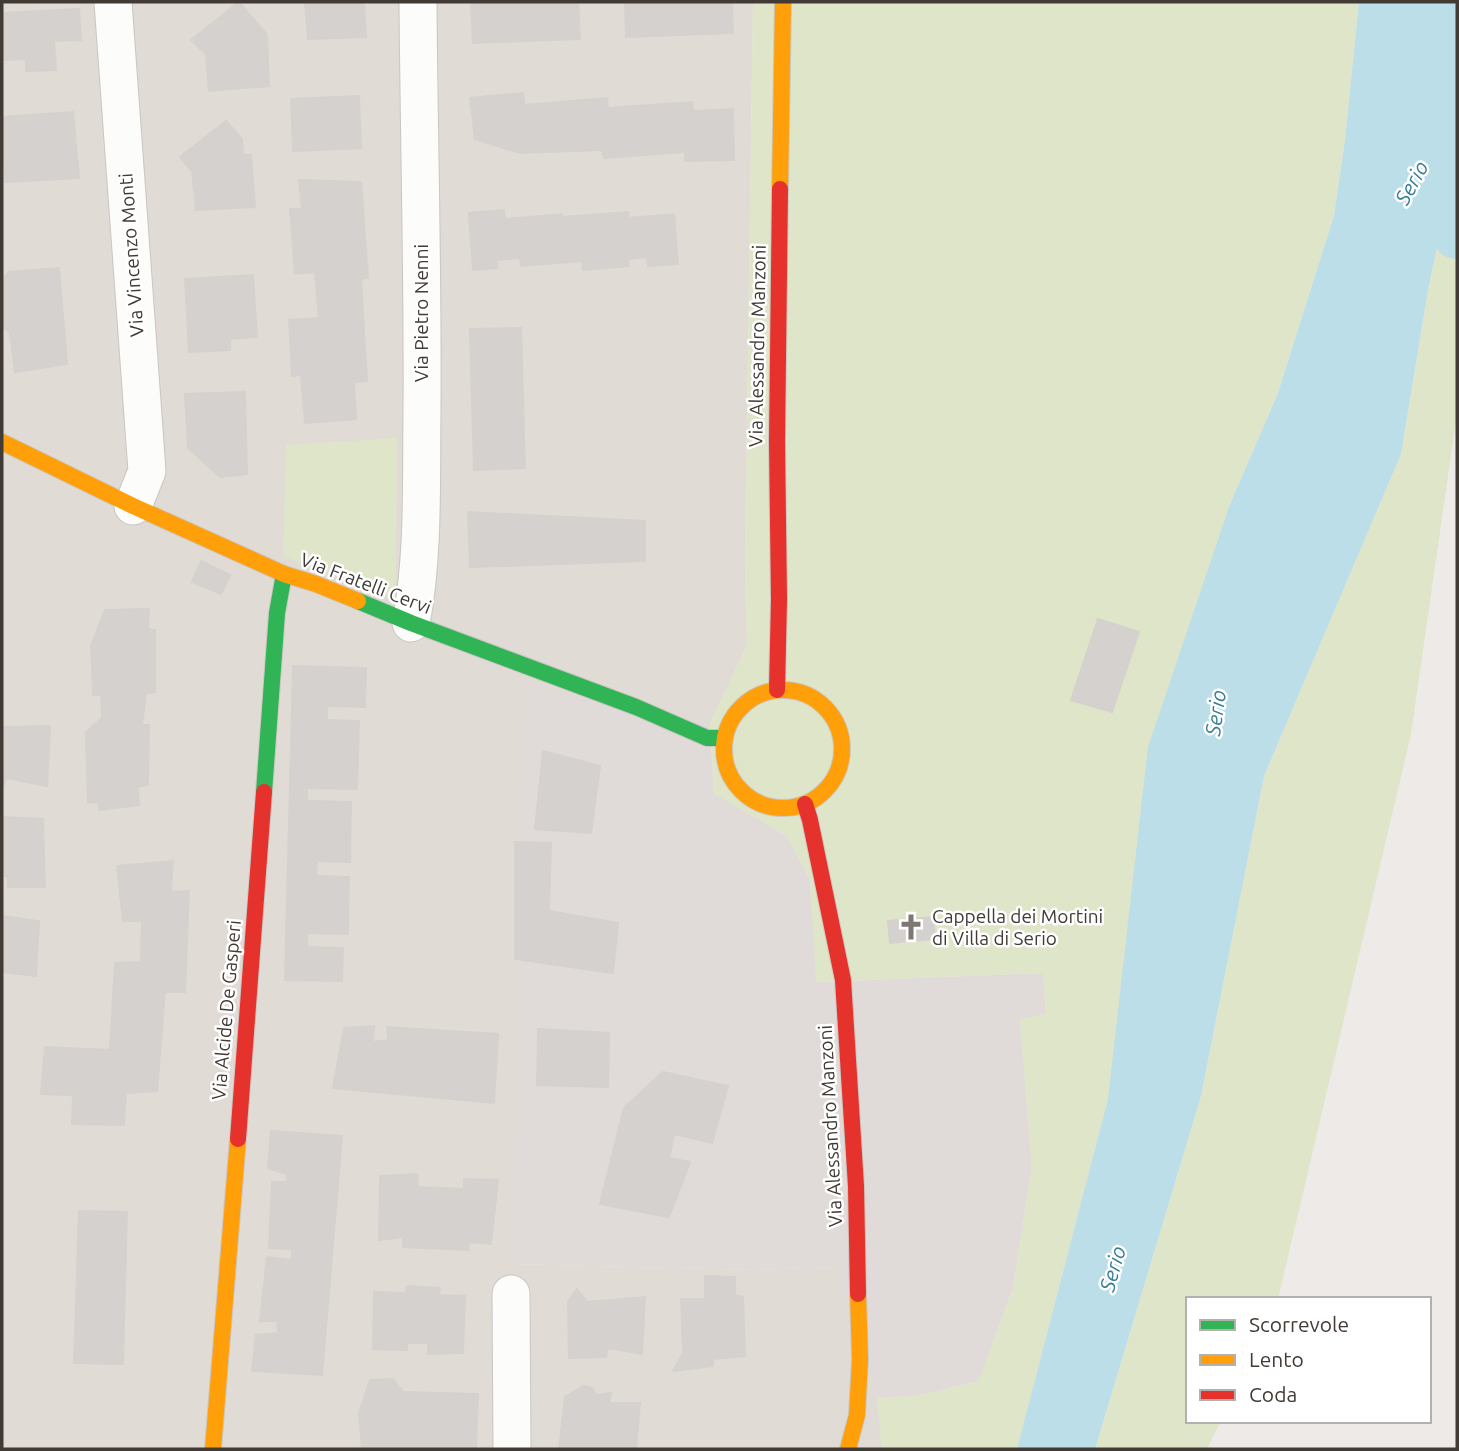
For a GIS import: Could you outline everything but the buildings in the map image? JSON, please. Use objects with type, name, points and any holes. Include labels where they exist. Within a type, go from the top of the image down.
[{"type":"street","name":"Via Vincenzo Monti","points":[[113,2],[147,471],[133,506]]},
{"type":"street","name":"Via Pietro Nenni","points":[[411,624],[421,508],[423,317],[418,2]]},
{"type":"street","name":"Via Alessandro Manzoni","points":[[776,690],[783,2]]},
{"type":"street","name":"Via Fratelli Cervi","points":[[2,442],[133,506],[284,574],[636,707],[707,738],[724,738]]},
{"type":"street","name":"Via Alcide De Gasperi","points":[[213,1449],[277,613],[284,574]]},
{"type":"street","points":[[776,690],[813,698],[827,710],[837,726],[842,744],[840,763],[833,780],[821,794],[805,804],[790,808],[774,808],[745,795],[734,784],[723,754],[724,738],[734,715],[752,698],[776,690]]},
{"type":"street","name":"Via Alessandro Manzoni","points":[[805,804],[843,980],[856,1186],[860,1359],[857,1415],[848,1449]]},
{"type":"street","points":[[511,1294],[512,1449]]},
{"type":"shaded area","points":[[2,2],[753,2],[745,562],[747,646],[710,723],[512,1264],[756,1270],[836,1267],[877,1398],[882,1449],[2,1449]]},
{"type":"shaded area","points":[[525,686],[710,723],[714,793],[787,836],[810,879],[817,982],[1043,973],[1046,1014],[1020,1020],[1032,1167],[1013,1288],[979,1381],[917,1396],[877,1398],[835,1267],[756,1270],[512,1264]]},
{"type":"green space","points":[[753,2],[1359,2],[1345,140],[1334,216],[1277,396],[1230,504],[1108,1099],[1017,1449],[882,1449],[877,1398],[917,1396],[979,1381],[1013,1288],[1032,1167],[1020,1020],[1046,1013],[1043,973],[816,982],[810,879],[787,836],[714,794],[710,723],[747,646],[745,562]]},
{"type":"green space","points":[[1457,149],[1457,413],[1411,734],[1278,1297],[1186,1297],[1186,1423],[1220,1423],[1207,1449],[1095,1449],[1201,1096],[1264,776],[1401,454],[1428,290]]},
{"type":"green space","points":[[397,438],[396,598],[283,556],[286,445]]},
{"type":"water","name":"Serio","points":[[1359,2],[1457,2],[1457,149],[1428,290],[1401,454],[1264,776],[1201,1096],[1095,1449],[1017,1449],[1108,1099],[1148,747],[1230,504],[1277,396],[1334,216],[1345,140]]},
{"type":"waterway","name":"Serio","points":[[1435,143],[1457,233]]},
{"type":"traffic: fast","points":[[264,792],[277,613],[284,574]]},
{"type":"traffic: fast","points":[[358,601],[636,707],[707,738],[724,738]]},
{"type":"traffic: slow","points":[[780,189],[783,2]]},
{"type":"traffic: slow","points":[[2,442],[133,506],[284,574],[358,601]]},
{"type":"traffic: slow","points":[[783,690],[805,695],[825,707],[837,727],[842,749],[837,771],[825,791],[805,803],[783,808],[761,803],[741,791],[729,771],[724,749],[729,727],[741,707],[761,695],[783,690]]},
{"type":"traffic: slow","points":[[213,1449],[238,1139]]},
{"type":"traffic: slow","points":[[848,1449],[857,1415],[860,1359],[858,1294]]},
{"type":"traffic: jam","points":[[777,690],[780,189]]},
{"type":"traffic: jam","points":[[238,1139],[264,792]]},
{"type":"traffic: jam","points":[[805,804],[843,980],[856,1186],[858,1294]]},
{"type":"place","name":"Cappella dei Mortini di Villa di Serio","points":[[911,927]]}]
